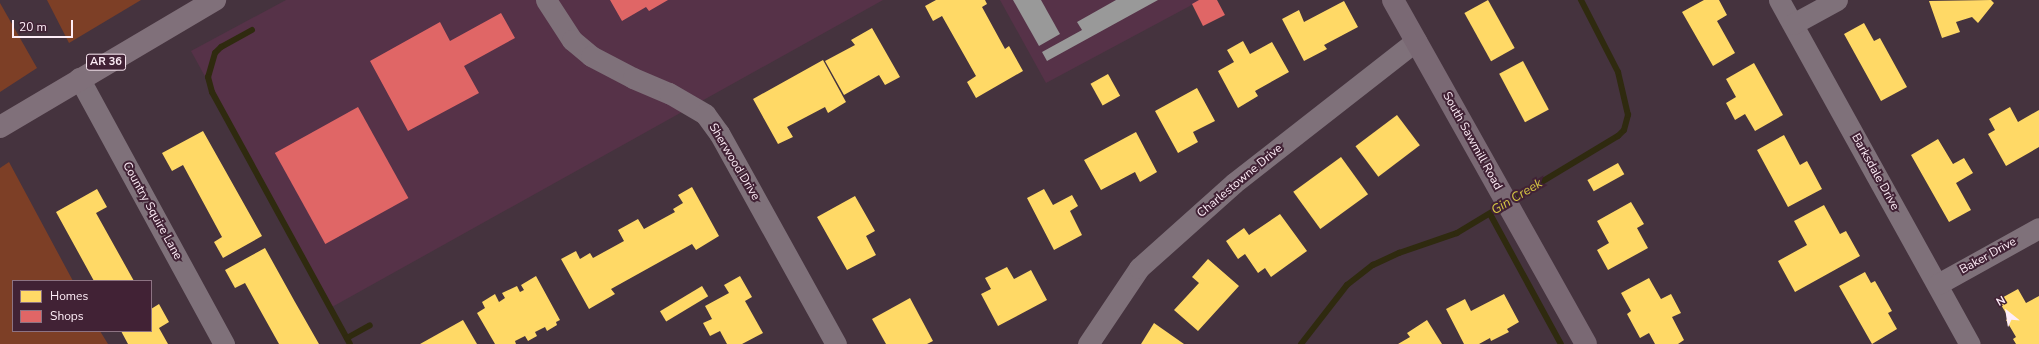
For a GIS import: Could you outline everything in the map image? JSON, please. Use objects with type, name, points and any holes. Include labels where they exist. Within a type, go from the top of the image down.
[{"type":"main road","name":"AR 36","points":[[0,127],[79,78],[215,0]]},
{"type":"street","name":"Sherwood Drive","points":[[546,0],[572,40],[591,56],[633,78],[669,93],[705,114],[719,133],[836,344]]},
{"type":"street","name":"South Sawmill Road","points":[[1393,0],[1586,344]]},
{"type":"street","name":"Barksdale Drive","points":[[1779,0],[1970,344]]},
{"type":"street","points":[[1793,24],[1837,0]]},
{"type":"street","name":"Charlestowne Drive","points":[[1088,344],[1139,268],[1234,183],[1416,41]]},
{"type":"street","name":"Country Squire Lane","points":[[79,78],[224,344]]},
{"type":"street","name":"Baker Drive","points":[[1938,284],[2039,228]]},
{"type":"shaded area","points":[[47,0],[141,0],[69,43]]},
{"type":"shaded area","points":[[286,0],[883,0],[332,307],[191,51]]},
{"type":"shaded area","points":[[1000,0],[1201,0],[1046,83]]},
{"type":"shaded area","points":[[0,3],[37,68],[0,92]]},
{"type":"shaded area","points":[[9,162],[72,280],[12,280],[12,332],[101,332],[108,344],[0,344],[0,168]]},
{"type":"building: Homes","points":[[936,0],[985,0],[987,4],[982,7],[1005,49],[1009,46],[1023,71],[976,98],[967,82],[976,76],[942,16],[933,21],[925,6]]},
{"type":"building: Homes","points":[[1488,0],[1515,48],[1491,61],[1464,13]]},
{"type":"building: Homes","points":[[1704,0],[1719,0],[1727,15],[1717,21],[1735,53],[1713,66],[1682,12]]},
{"type":"building: Homes","points":[[1991,0],[1994,3],[1978,23],[1972,17],[1956,22],[1960,32],[1942,38],[1929,1]]},
{"type":"building: Homes","points":[[1344,1],[1358,27],[1324,45],[1327,49],[1304,61],[1282,19],[1299,10],[1304,22]]},
{"type":"building: Homes","points":[[1864,23],[1874,41],[1880,38],[1907,87],[1881,101],[1844,34]]},
{"type":"building: Homes","points":[[872,28],[900,77],[885,85],[879,75],[844,95],[825,61],[855,45],[851,40]]},
{"type":"building: Homes","points":[[1243,41],[1250,54],[1272,42],[1289,72],[1255,91],[1258,96],[1238,108],[1218,71],[1234,62],[1227,50]]},
{"type":"building: Homes","points":[[823,60],[846,102],[828,113],[825,107],[787,127],[793,137],[778,144],[753,99]]},
{"type":"building: Homes","points":[[1523,61],[1549,110],[1525,122],[1499,74]]},
{"type":"building: Homes","points":[[1754,63],[1783,115],[1755,131],[1745,114],[1735,120],[1726,103],[1736,97],[1726,79]]},
{"type":"building: Homes","points":[[1108,74],[1120,96],[1103,106],[1091,84]]},
{"type":"building: Homes","points":[[1197,88],[1215,121],[1193,132],[1198,142],[1178,153],[1155,111]]},
{"type":"building: Homes","points":[[2010,107],[2018,122],[2039,110],[2039,147],[2006,166],[1988,134],[1995,130],[1989,119]]},
{"type":"building: Homes","points":[[1397,115],[1420,145],[1378,177],[1355,146]]},
{"type":"building: Homes","points":[[203,131],[262,236],[223,258],[214,242],[222,237],[183,165],[172,171],[162,153]]},
{"type":"building: Homes","points":[[1136,132],[1157,172],[1140,182],[1135,172],[1101,190],[1084,160]]},
{"type":"building: Homes","points":[[1784,135],[1800,165],[1807,161],[1822,189],[1788,207],[1757,150]]},
{"type":"building: Homes","points":[[1938,139],[1953,164],[1964,158],[1973,173],[1956,183],[1971,210],[1949,222],[1911,155]]},
{"type":"building: Homes","points":[[1341,157],[1368,194],[1320,229],[1293,192]]},
{"type":"building: Homes","points":[[1618,163],[1624,174],[1594,191],[1587,180]]},
{"type":"building: Homes","points":[[692,187],[719,236],[696,250],[692,244],[611,289],[615,294],[589,309],[561,259],[576,251],[580,259],[590,253],[593,258],[624,241],[618,230],[638,219],[644,229],[675,212],[673,209],[683,203],[678,195]]},
{"type":"building: Homes","points":[[97,189],[107,207],[96,213],[133,280],[93,280],[56,212]]},
{"type":"building: Homes","points":[[1044,189],[1053,205],[1072,195],[1078,206],[1070,211],[1082,235],[1054,250],[1027,198]]},
{"type":"building: Homes","points":[[855,196],[875,231],[866,236],[876,255],[847,270],[817,217]]},
{"type":"building: Homes","points":[[1631,202],[1644,224],[1637,228],[1648,248],[1608,270],[1597,250],[1609,243],[1597,221]]},
{"type":"building: Homes","points":[[1824,205],[1840,234],[1846,231],[1860,256],[1795,292],[1778,261],[1807,245],[1794,221]]},
{"type":"building: Homes","points":[[1280,214],[1307,251],[1271,277],[1265,268],[1258,273],[1245,254],[1238,259],[1226,241],[1244,228],[1249,235]]},
{"type":"building: Homes","points":[[265,248],[319,344],[279,344],[245,283],[235,288],[225,270]]},
{"type":"building: Homes","points":[[1208,259],[1239,286],[1198,331],[1174,310],[1199,283],[1192,277]]},
{"type":"building: Homes","points":[[1007,267],[1014,279],[1031,270],[1047,300],[998,326],[981,294],[991,289],[985,278]]},
{"type":"building: Homes","points":[[1865,272],[1871,283],[1875,281],[1892,311],[1888,313],[1897,329],[1872,344],[1839,286]]},
{"type":"building: Homes","points":[[536,276],[560,320],[556,322],[557,325],[547,331],[545,327],[535,332],[537,336],[528,341],[525,336],[515,341],[516,344],[495,344],[477,313],[485,308],[482,302],[495,294],[499,302],[505,298],[502,293],[517,286],[520,292],[524,290],[521,285]]},
{"type":"building: Homes","points":[[740,276],[752,297],[745,301],[763,333],[742,344],[727,344],[720,331],[710,336],[703,323],[712,319],[705,306],[729,293],[724,285]]},
{"type":"building: Homes","points":[[1649,278],[1661,299],[1671,294],[1681,313],[1672,317],[1684,340],[1678,344],[1655,344],[1649,333],[1640,338],[1627,314],[1631,311],[1621,293]]},
{"type":"building: Homes","points":[[702,286],[708,296],[666,322],[660,311]]},
{"type":"building: Homes","points":[[2018,289],[2026,303],[2039,296],[2039,344],[2016,344],[2013,339],[2016,337],[2006,320],[2009,318],[1998,300]]},
{"type":"building: Homes","points":[[1504,294],[1519,322],[1507,329],[1509,332],[1491,341],[1490,338],[1479,344],[1464,344],[1446,309],[1465,299],[1471,311]]},
{"type":"building: Homes","points":[[910,298],[933,341],[927,344],[886,344],[872,319]]},
{"type":"building: Homes","points":[[159,304],[169,322],[159,328],[168,344],[128,344],[122,332],[152,332],[152,308]]},
{"type":"building: Homes","points":[[463,320],[477,344],[420,344]]},
{"type":"building: Homes","points":[[1427,320],[1442,344],[1398,344],[1410,337],[1407,333]]},
{"type":"building: Homes","points":[[1154,323],[1184,344],[1141,344]]},
{"type":"building: Shops","points":[[610,0],[668,0],[649,11],[646,7],[622,21]]},
{"type":"building: Shops","points":[[1199,0],[1217,0],[1225,15],[1203,26],[1192,4]]},
{"type":"building: Shops","points":[[501,13],[515,38],[464,66],[479,93],[408,131],[370,61],[440,22],[450,41]]},
{"type":"building: Shops","points":[[358,107],[408,198],[325,244],[275,153]]},
{"type":"building: Industry","points":[[1013,0],[1041,0],[1060,34],[1039,46]]},
{"type":"building: Industry","points":[[1116,0],[1158,0],[1047,61],[1042,52],[1082,30],[1077,22]]},
{"type":"waterway","name":"Gin Creek","points":[[1301,344],[1347,285],[1373,265],[1399,253],[1457,233],[1618,136],[1624,130],[1628,115],[1618,72],[1581,0]]},
{"type":"waterway","points":[[252,30],[221,47],[215,53],[208,77],[212,92],[350,344]]},
{"type":"waterway","points":[[1490,214],[1561,344]]},
{"type":"waterway","points":[[347,338],[370,325]]}]
